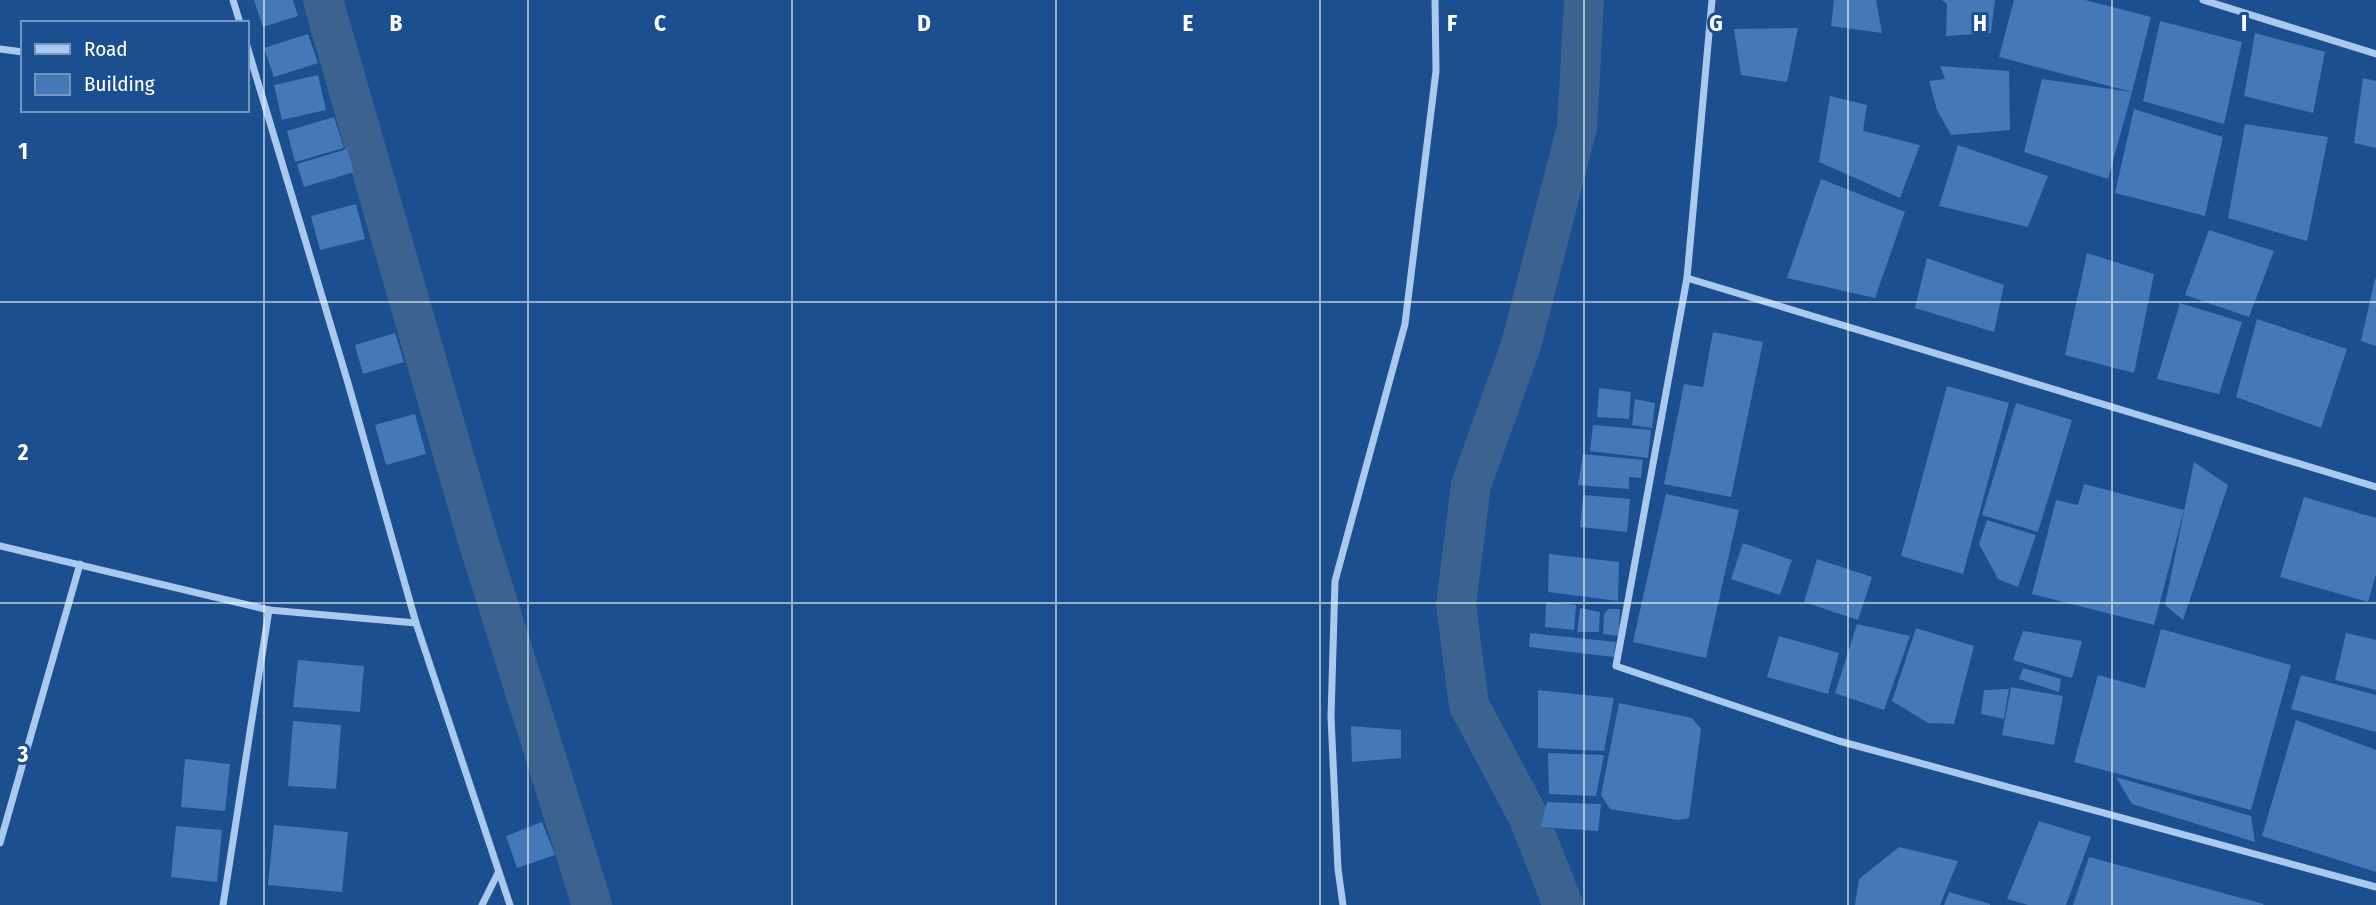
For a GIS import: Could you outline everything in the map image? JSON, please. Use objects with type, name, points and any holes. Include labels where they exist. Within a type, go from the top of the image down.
[{"type":"street","points":[[233,0],[239,21]]},
{"type":"street","points":[[1343,905],[1338,869],[1331,717],[1335,581],[1405,324],[1436,71],[1435,0]]},
{"type":"street","points":[[1712,0],[1687,278],[1616,666],[1839,741],[2376,887]]},
{"type":"street","points":[[2203,0],[2376,54]]},
{"type":"street","points":[[0,49],[21,52]]},
{"type":"street","points":[[248,53],[251,74],[348,383],[416,623],[510,905]]},
{"type":"street","points":[[1687,278],[2376,487]]},
{"type":"street","points":[[0,546],[269,610],[416,623]]},
{"type":"street","points":[[0,843],[80,564]]},
{"type":"street","points":[[223,905],[269,610]]},
{"type":"street","points":[[482,905],[498,873]]},
{"type":"building","points":[[254,0],[293,0],[298,16],[263,27]]},
{"type":"building","points":[[1834,0],[1876,0],[1882,33],[1831,26]]},
{"type":"building","points":[[1942,0],[1995,0],[1991,33],[1946,36],[1947,4]]},
{"type":"building","points":[[2014,0],[2085,0],[2151,17],[2132,92],[1999,57]]},
{"type":"building","points":[[2160,21],[2242,42],[2224,124],[2143,101]]},
{"type":"building","points":[[1798,28],[1787,82],[1741,75],[1734,29]]},
{"type":"building","points":[[2255,33],[2325,52],[2313,113],[2244,96]]},
{"type":"building","points":[[308,34],[318,63],[274,77],[264,48]]},
{"type":"building","points":[[1940,66],[2009,71],[2010,130],[1951,135],[1937,110],[1929,81],[1945,79]]},
{"type":"building","points":[[318,75],[326,110],[282,120],[274,85]]},
{"type":"building","points":[[2363,78],[2376,81],[2376,148],[2354,143]]},
{"type":"building","points":[[2042,79],[2132,92],[2108,179],[2024,152]]},
{"type":"building","points":[[1830,96],[1867,105],[1863,131],[1920,145],[1900,198],[1819,162]]},
{"type":"building","points":[[2134,109],[2223,137],[2205,216],[2115,193]]},
{"type":"building","points":[[334,117],[344,148],[295,162],[287,131]]},
{"type":"building","points":[[2245,124],[2328,137],[2307,241],[2228,218]]},
{"type":"building","points":[[1958,145],[2048,176],[2028,227],[1939,206]]},
{"type":"building","points":[[347,149],[354,172],[304,187],[297,164]]},
{"type":"building","points":[[1821,179],[1905,212],[1875,298],[1787,278]]},
{"type":"building","points":[[356,204],[365,239],[320,250],[311,216]]},
{"type":"building","points":[[2209,230],[2274,251],[2249,317],[2185,295]]},
{"type":"building","points":[[2087,253],[2154,274],[2134,373],[2065,355]]},
{"type":"building","points":[[1927,258],[2004,285],[1994,332],[1915,308]]},
{"type":"building","points":[[2376,279],[2376,346],[2361,341]]},
{"type":"building","points":[[2180,303],[2242,322],[2219,394],[2157,379]]},
{"type":"building","points":[[2257,319],[2347,349],[2321,428],[2236,397]]},
{"type":"building","points":[[1713,332],[1763,342],[1731,497],[1664,484],[1684,384],[1703,387]]},
{"type":"building","points":[[395,333],[404,362],[363,374],[355,345]]},
{"type":"building","points":[[1947,386],[2009,403],[1963,574],[1901,556]]},
{"type":"building","points":[[1599,388],[1631,392],[1629,419],[1597,417]]},
{"type":"building","points":[[1635,399],[1655,403],[1652,428],[1632,425]]},
{"type":"building","points":[[2016,403],[2072,420],[2038,532],[1982,515]]},
{"type":"building","points":[[415,414],[426,454],[386,465],[375,425]]},
{"type":"building","points":[[1593,425],[1651,430],[1648,458],[1590,451]]},
{"type":"building","points":[[1583,454],[1643,460],[1641,478],[1629,477],[1629,489],[1578,485]]},
{"type":"building","points":[[2194,462],[2228,485],[2183,620],[2165,605]]},
{"type":"building","points":[[2084,484],[2184,510],[2154,625],[2032,594],[2056,500],[2078,505]]},
{"type":"building","points":[[1666,494],[1739,510],[1706,658],[1633,642]]},
{"type":"building","points":[[1583,495],[1630,499],[1627,532],[1580,527]]},
{"type":"building","points":[[2304,497],[2376,518],[2376,574],[2368,602],[2280,577]]},
{"type":"building","points":[[1987,520],[2036,535],[2018,587],[1998,579],[1979,544]]},
{"type":"building","points":[[1743,543],[1792,560],[1780,595],[1731,579]]},
{"type":"building","points":[[1549,554],[1619,562],[1618,601],[1548,592]]},
{"type":"building","points":[[1817,559],[1872,577],[1858,620],[1804,602]]},
{"type":"building","points":[[1546,602],[1576,605],[1574,630],[1545,627]]},
{"type":"building","points":[[1580,608],[1600,612],[1599,632],[1577,632]]},
{"type":"building","points":[[1608,609],[1620,609],[1619,636],[1603,634],[1604,614]]},
{"type":"building","points":[[1857,624],[1910,636],[1884,710],[1835,693]]},
{"type":"building","points":[[1916,628],[1974,646],[1954,724],[1928,723],[1892,701]]},
{"type":"building","points":[[2161,629],[2291,665],[2251,810],[2074,762],[2098,675],[2145,688]]},
{"type":"building","points":[[2023,631],[2082,641],[2072,678],[2013,660]]},
{"type":"building","points":[[1530,633],[1616,642],[1614,657],[1529,647]]},
{"type":"building","points":[[2346,633],[2376,640],[2376,690],[2335,680]]},
{"type":"building","points":[[1779,636],[1839,653],[1828,694],[1767,677]]},
{"type":"building","points":[[298,660],[364,666],[360,712],[293,707]]},
{"type":"building","points":[[2023,668],[2061,679],[2059,692],[2019,679]]},
{"type":"building","points":[[2301,675],[2376,695],[2376,732],[2291,709]]},
{"type":"building","points":[[2011,687],[2063,696],[2054,745],[2002,735]]},
{"type":"building","points":[[2009,689],[2004,719],[1981,714],[1984,690]]},
{"type":"building","points":[[1538,690],[1614,698],[1604,751],[1538,748]]},
{"type":"building","points":[[1619,703],[1692,718],[1701,729],[1689,818],[1678,820],[1610,809],[1601,795]]},
{"type":"building","points":[[2296,720],[2376,750],[2376,872],[2262,836]]},
{"type":"building","points":[[293,721],[341,725],[336,789],[288,786]]},
{"type":"building","points":[[1351,726],[1401,730],[1401,758],[1352,762]]},
{"type":"building","points":[[1548,753],[1604,755],[1596,796],[1549,794]]},
{"type":"building","points":[[185,759],[230,764],[225,811],[181,807]]},
{"type":"building","points":[[2116,777],[2251,816],[2255,842],[2132,804]]},
{"type":"building","points":[[1547,802],[1601,804],[1598,831],[1541,827]]},
{"type":"building","points":[[2039,821],[2091,837],[2066,905],[2028,905],[2007,899]]},
{"type":"building","points":[[542,822],[555,855],[517,868],[506,836]]},
{"type":"building","points":[[274,825],[348,832],[342,892],[268,885]]},
{"type":"building","points":[[176,826],[222,830],[217,882],[171,877]]},
{"type":"building","points":[[1899,847],[1958,861],[1940,905],[1855,905],[1859,879]]},
{"type":"building","points":[[2089,857],[2264,904],[2073,905]]},
{"type":"building","points":[[1949,892],[1990,904],[1990,905],[1944,905]]},
{"type":"waterway","points":[[323,0],[477,537],[592,905]]},
{"type":"waterway","points":[[1563,905],[1528,816],[1469,705],[1456,605],[1471,485],[1521,345],[1577,127],[1584,0]]}]
